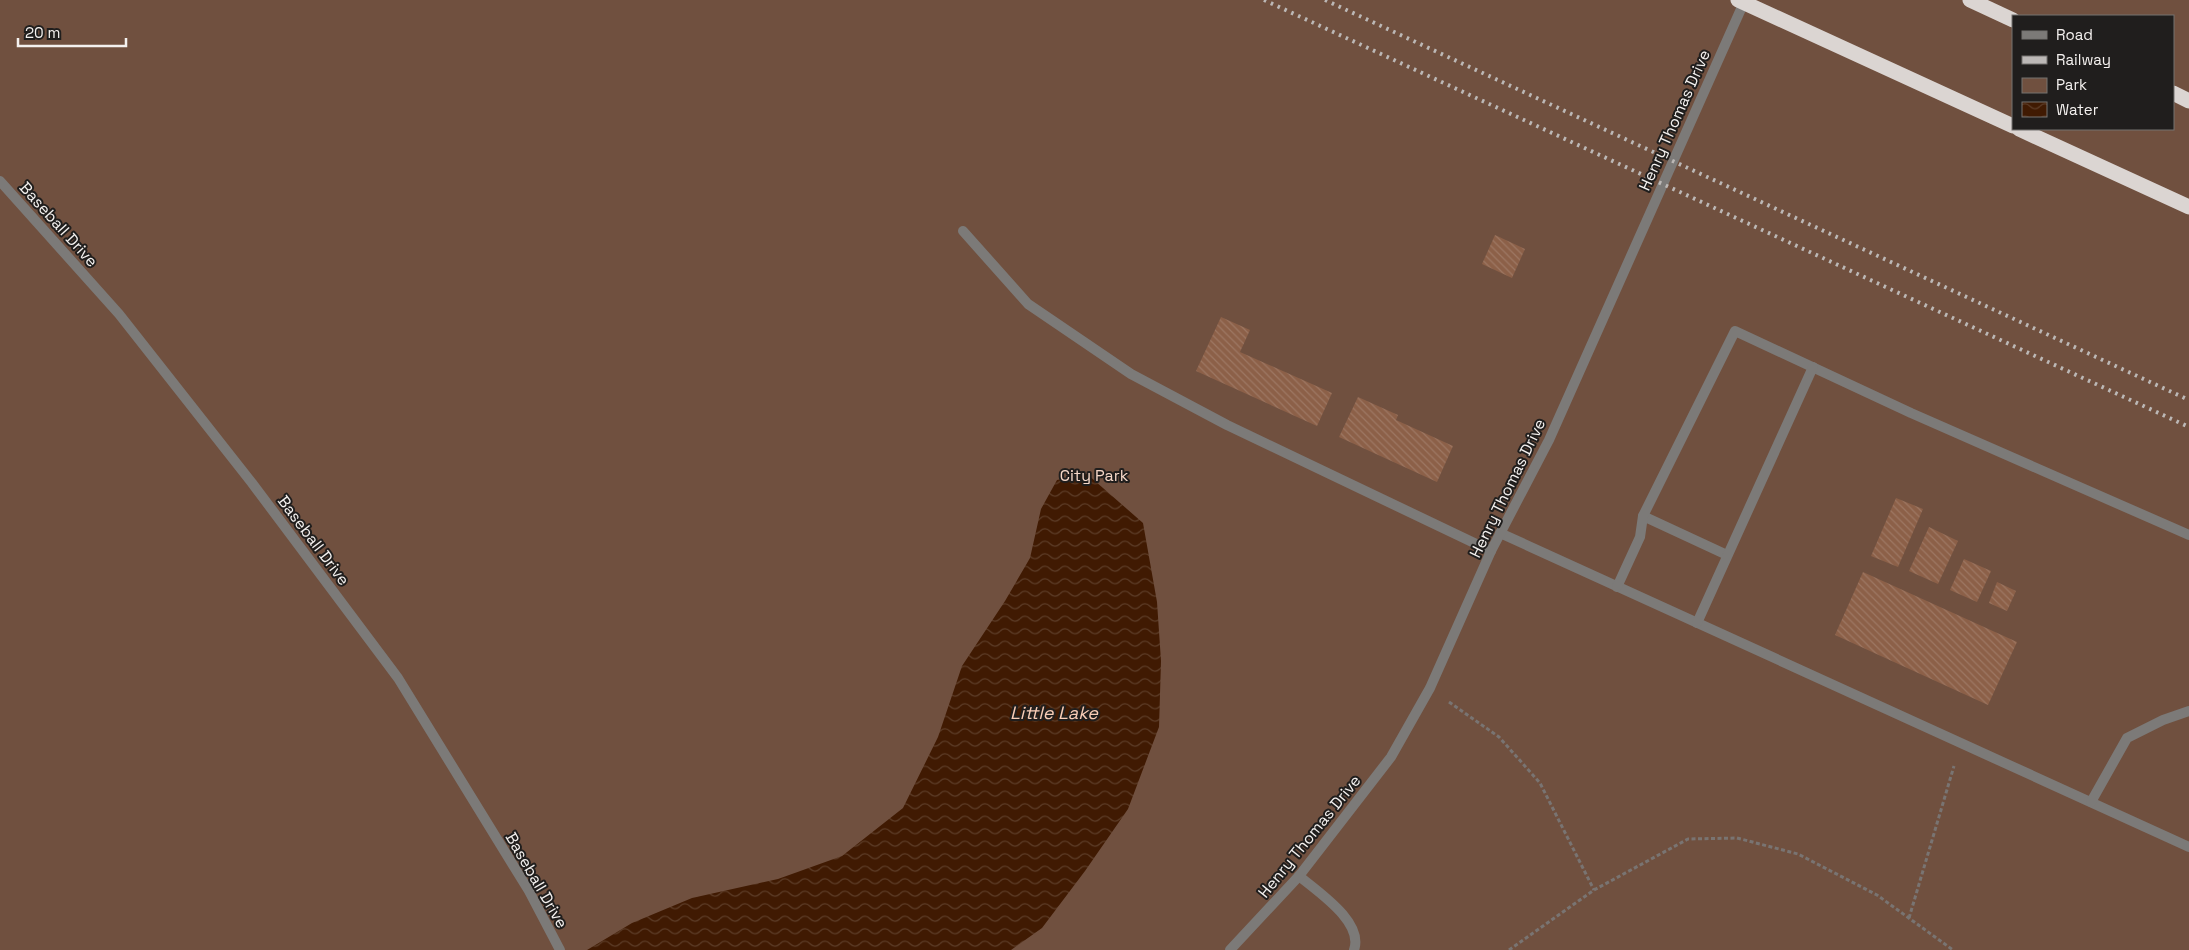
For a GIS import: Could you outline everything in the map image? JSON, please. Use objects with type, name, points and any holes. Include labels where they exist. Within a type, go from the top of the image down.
[{"type":"highway","points":[[1738,0],[2012,126]]},
{"type":"highway","points":[[1970,0],[2012,20]]},
{"type":"highway","points":[[2174,94],[2189,101]]},
{"type":"highway","points":[[2021,130],[2189,207]]},
{"type":"street","name":"Henry Thomas Drive","points":[[1230,950],[1299,876],[1391,757],[1430,688],[1500,533],[1549,440],[1745,0]]},
{"type":"street","name":"Baseball Drive","points":[[0,181],[119,314],[252,483],[398,678],[529,891],[560,950]]},
{"type":"street","points":[[963,231],[1028,304],[1131,374],[1227,425],[1491,552]]},
{"type":"street","points":[[1617,587],[1640,537],[1643,516],[1735,331],[1911,413],[2189,535]]},
{"type":"street","points":[[1697,623],[1726,555],[1813,367]]},
{"type":"street","points":[[1643,516],[1726,555]]},
{"type":"street","points":[[1500,533],[2189,847]]},
{"type":"street","points":[[2091,802],[2127,738],[2163,720],[2189,711]]},
{"type":"street","points":[[1299,876],[1339,909],[1354,930],[1356,945],[1354,950]]},
{"type":"path","points":[[1430,688],[1499,737],[1540,783],[1594,890]]},
{"type":"path","points":[[1908,918],[1961,743]]},
{"type":"path","points":[[1509,950],[1594,890],[1688,839],[1737,838],[1798,854],[1877,895],[1953,950]]},
{"type":"green space","name":"City Park","points":[[0,0],[2189,0],[2189,950],[0,950]]},
{"type":"water","name":"Little Lake","points":[[1087,474],[1143,523],[1157,602],[1161,661],[1159,727],[1128,809],[1042,928],[1011,950],[587,950],[632,923],[692,898],[778,879],[842,856],[903,808],[938,737],[962,666],[1005,601],[1030,558],[1041,509],[1057,480]]},
{"type":"building","points":[[1495,235],[1525,249],[1512,278],[1482,264]]},
{"type":"building","points":[[1221,317],[1250,330],[1240,352],[1332,393],[1317,426],[1196,371]]},
{"type":"building","points":[[1358,397],[1398,415],[1396,420],[1453,446],[1437,482],[1339,437]]},
{"type":"building","points":[[1896,498],[1923,509],[1898,567],[1871,556]]},
{"type":"building","points":[[1929,527],[1958,541],[1938,584],[1909,571]]},
{"type":"building","points":[[1964,559],[1991,571],[1977,602],[1950,590]]},
{"type":"building","points":[[1863,572],[2017,642],[1988,705],[1835,635]]},
{"type":"building","points":[[1997,582],[2016,591],[2007,611],[1989,603]]},
{"type":"railway","points":[[1264,0],[2189,427]]},
{"type":"railway","points":[[1325,0],[2189,400]]}]
